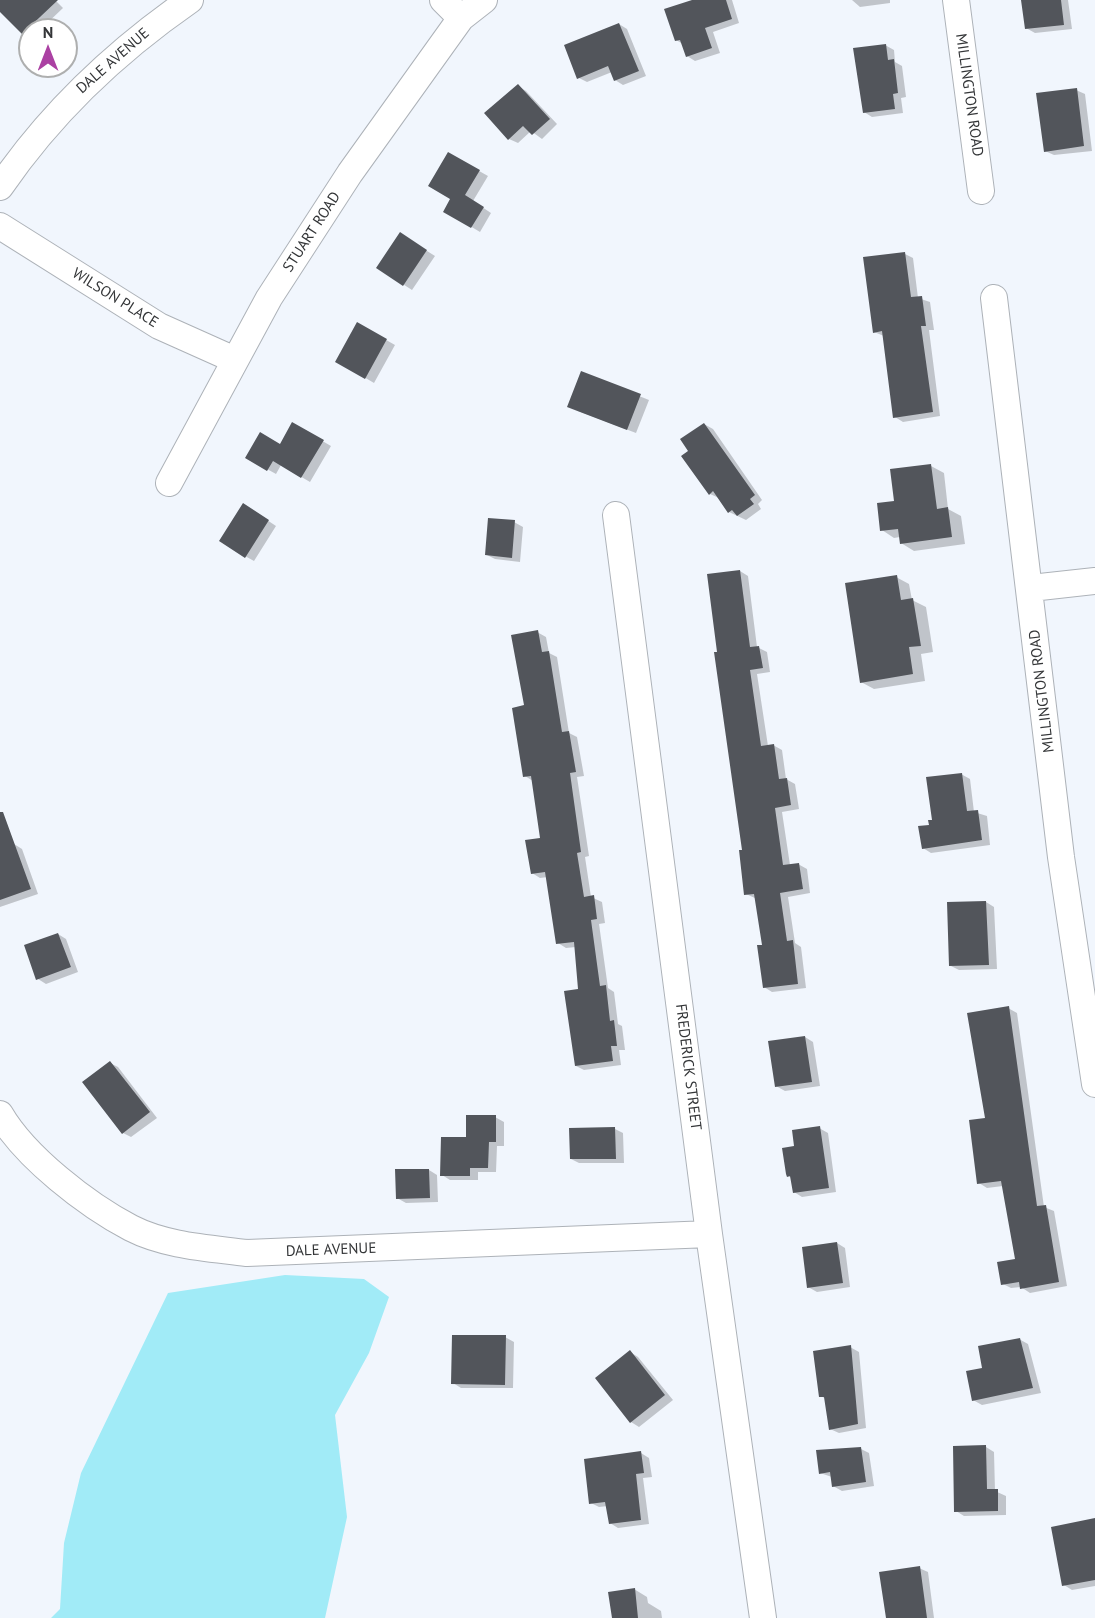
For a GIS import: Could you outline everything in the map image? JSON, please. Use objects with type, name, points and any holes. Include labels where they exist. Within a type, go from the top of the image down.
[{"type":"street","name":"DALE AVENUE","points":[[5,171],[79,88],[145,31],[190,0]]},
{"type":"street","points":[[443,0],[461,18]]},
{"type":"street","name":"STUART ROAD","points":[[169,483],[269,298],[351,173],[461,18],[484,0]]},
{"type":"street","name":"MILLINGTON ROAD","points":[[956,0],[981,191]]},
{"type":"street","name":"WILSON PLACE","points":[[0,226],[159,326],[235,360]]},
{"type":"street","name":"MILLINGTON ROAD","points":[[994,298],[1031,588],[1061,857],[1095,1084]]},
{"type":"street","name":"FREDERICK STREET","points":[[616,515],[709,1234],[763,1618]]},
{"type":"street","points":[[1031,588],[1095,581]]},
{"type":"street","name":"DALE AVENUE","points":[[0,1114],[36,1158],[85,1197],[132,1229],[180,1244],[247,1253],[709,1234]]},
{"type":"water","points":[[285,1275],[364,1279],[389,1297],[369,1353],[335,1415],[347,1517],[325,1618],[51,1618],[60,1609],[64,1543],[81,1473],[168,1293]]},
{"type":"building","points":[[0,0],[58,0],[39,18],[18,18],[18,30],[0,12]]},
{"type":"building","points":[[692,0],[726,0],[732,19],[705,28],[712,48],[686,57],[680,40],[675,41],[664,9]]},
{"type":"building","points":[[1021,0],[1061,0],[1064,25],[1025,29]]},
{"type":"building","points":[[619,23],[639,71],[614,81],[608,66],[577,79],[564,45]]},
{"type":"building","points":[[886,44],[888,60],[894,59],[898,93],[893,94],[895,109],[863,113],[853,48]]},
{"type":"building","points":[[518,84],[550,119],[532,135],[523,126],[508,140],[484,113]]},
{"type":"building","points":[[1077,88],[1084,146],[1044,152],[1036,93]]},
{"type":"building","points":[[448,152],[480,170],[465,195],[484,207],[471,228],[443,212],[450,199],[428,186]]},
{"type":"building","points":[[400,232],[427,250],[403,286],[376,268]]},
{"type":"building","points":[[905,252],[911,297],[922,296],[926,326],[921,326],[933,412],[893,418],[882,331],[873,333],[863,257]]},
{"type":"building","points":[[357,322],[387,339],[365,379],[335,362]]},
{"type":"building","points":[[581,371],[641,394],[627,430],[567,407]]},
{"type":"building","points":[[292,422],[324,440],[301,478],[273,461],[267,471],[245,458],[260,432],[280,444]]},
{"type":"building","points":[[704,423],[755,495],[750,499],[754,504],[737,516],[732,510],[728,513],[713,491],[709,495],[681,456],[688,451],[680,439]]},
{"type":"building","points":[[931,464],[937,509],[948,507],[952,537],[900,544],[898,529],[880,531],[877,503],[894,501],[890,469]]},
{"type":"building","points":[[243,503],[269,520],[245,558],[219,541]]},
{"type":"building","points":[[488,518],[515,520],[512,558],[485,555]]},
{"type":"building","points":[[740,570],[750,647],[759,646],[763,668],[750,670],[761,746],[774,744],[779,779],[787,778],[791,805],[775,808],[783,865],[799,863],[803,889],[780,893],[787,941],[793,940],[798,984],[763,988],[757,945],[762,945],[754,894],[744,895],[739,850],[742,850],[714,652],[717,652],[707,574]]},
{"type":"building","points":[[897,575],[901,600],[913,598],[921,646],[909,647],[913,674],[860,683],[845,583]]},
{"type":"building","points":[[538,630],[542,652],[549,651],[562,732],[569,731],[576,772],[570,773],[581,852],[577,853],[584,897],[594,895],[597,919],[591,920],[600,986],[606,985],[610,1021],[614,1020],[617,1046],[611,1046],[613,1061],[575,1066],[564,991],[578,989],[574,942],[556,944],[545,872],[531,874],[525,840],[540,838],[531,776],[523,777],[512,708],[524,705],[511,635]]},
{"type":"building","points":[[962,773],[967,811],[978,810],[982,840],[922,849],[918,826],[929,825],[928,820],[932,820],[926,777]]},
{"type":"building","points":[[0,812],[3,812],[31,889],[0,900]]},
{"type":"building","points":[[986,901],[989,965],[949,966],[947,902]]},
{"type":"building","points":[[58,933],[71,967],[36,980],[24,945]]},
{"type":"building","points":[[1009,1006],[1037,1206],[1046,1205],[1059,1282],[1020,1289],[1019,1282],[1001,1285],[997,1262],[1015,1259],[1001,1181],[977,1184],[969,1120],[985,1118],[967,1013]]},
{"type":"building","points":[[805,1036],[812,1082],[775,1087],[768,1041]]},
{"type":"building","points":[[110,1061],[150,1112],[122,1134],[82,1082]]},
{"type":"building","points":[[466,1115],[496,1115],[496,1142],[489,1142],[488,1168],[470,1168],[470,1176],[440,1176],[441,1137],[466,1137]]},
{"type":"building","points":[[820,1126],[829,1188],[793,1193],[790,1176],[787,1177],[786,1174],[782,1148],[794,1146],[792,1130]]},
{"type":"building","points":[[615,1127],[616,1159],[570,1159],[569,1128]]},
{"type":"building","points":[[395,1169],[429,1169],[430,1198],[396,1199]]},
{"type":"building","points":[[837,1242],[843,1283],[807,1288],[802,1247]]},
{"type":"building","points":[[452,1335],[506,1335],[505,1385],[451,1384]]},
{"type":"building","points":[[1020,1338],[1033,1388],[972,1401],[966,1371],[982,1368],[978,1346]]},
{"type":"building","points":[[851,1345],[858,1424],[829,1430],[824,1397],[819,1397],[813,1351]]},
{"type":"building","points":[[630,1350],[665,1395],[630,1423],[595,1378]]},
{"type":"building","points":[[986,1445],[987,1489],[998,1489],[998,1511],[954,1512],[953,1446]]},
{"type":"building","points":[[861,1447],[866,1482],[832,1487],[830,1472],[819,1474],[816,1450]]},
{"type":"building","points":[[641,1451],[644,1473],[636,1474],[641,1520],[609,1524],[605,1502],[589,1504],[584,1459]]},
{"type":"building","points":[[1095,1518],[1095,1580],[1062,1586],[1051,1527]]},
{"type":"building","points":[[920,1566],[927,1618],[886,1618],[879,1572]]},
{"type":"building","points":[[635,1588],[638,1618],[612,1618],[608,1592]]}]
